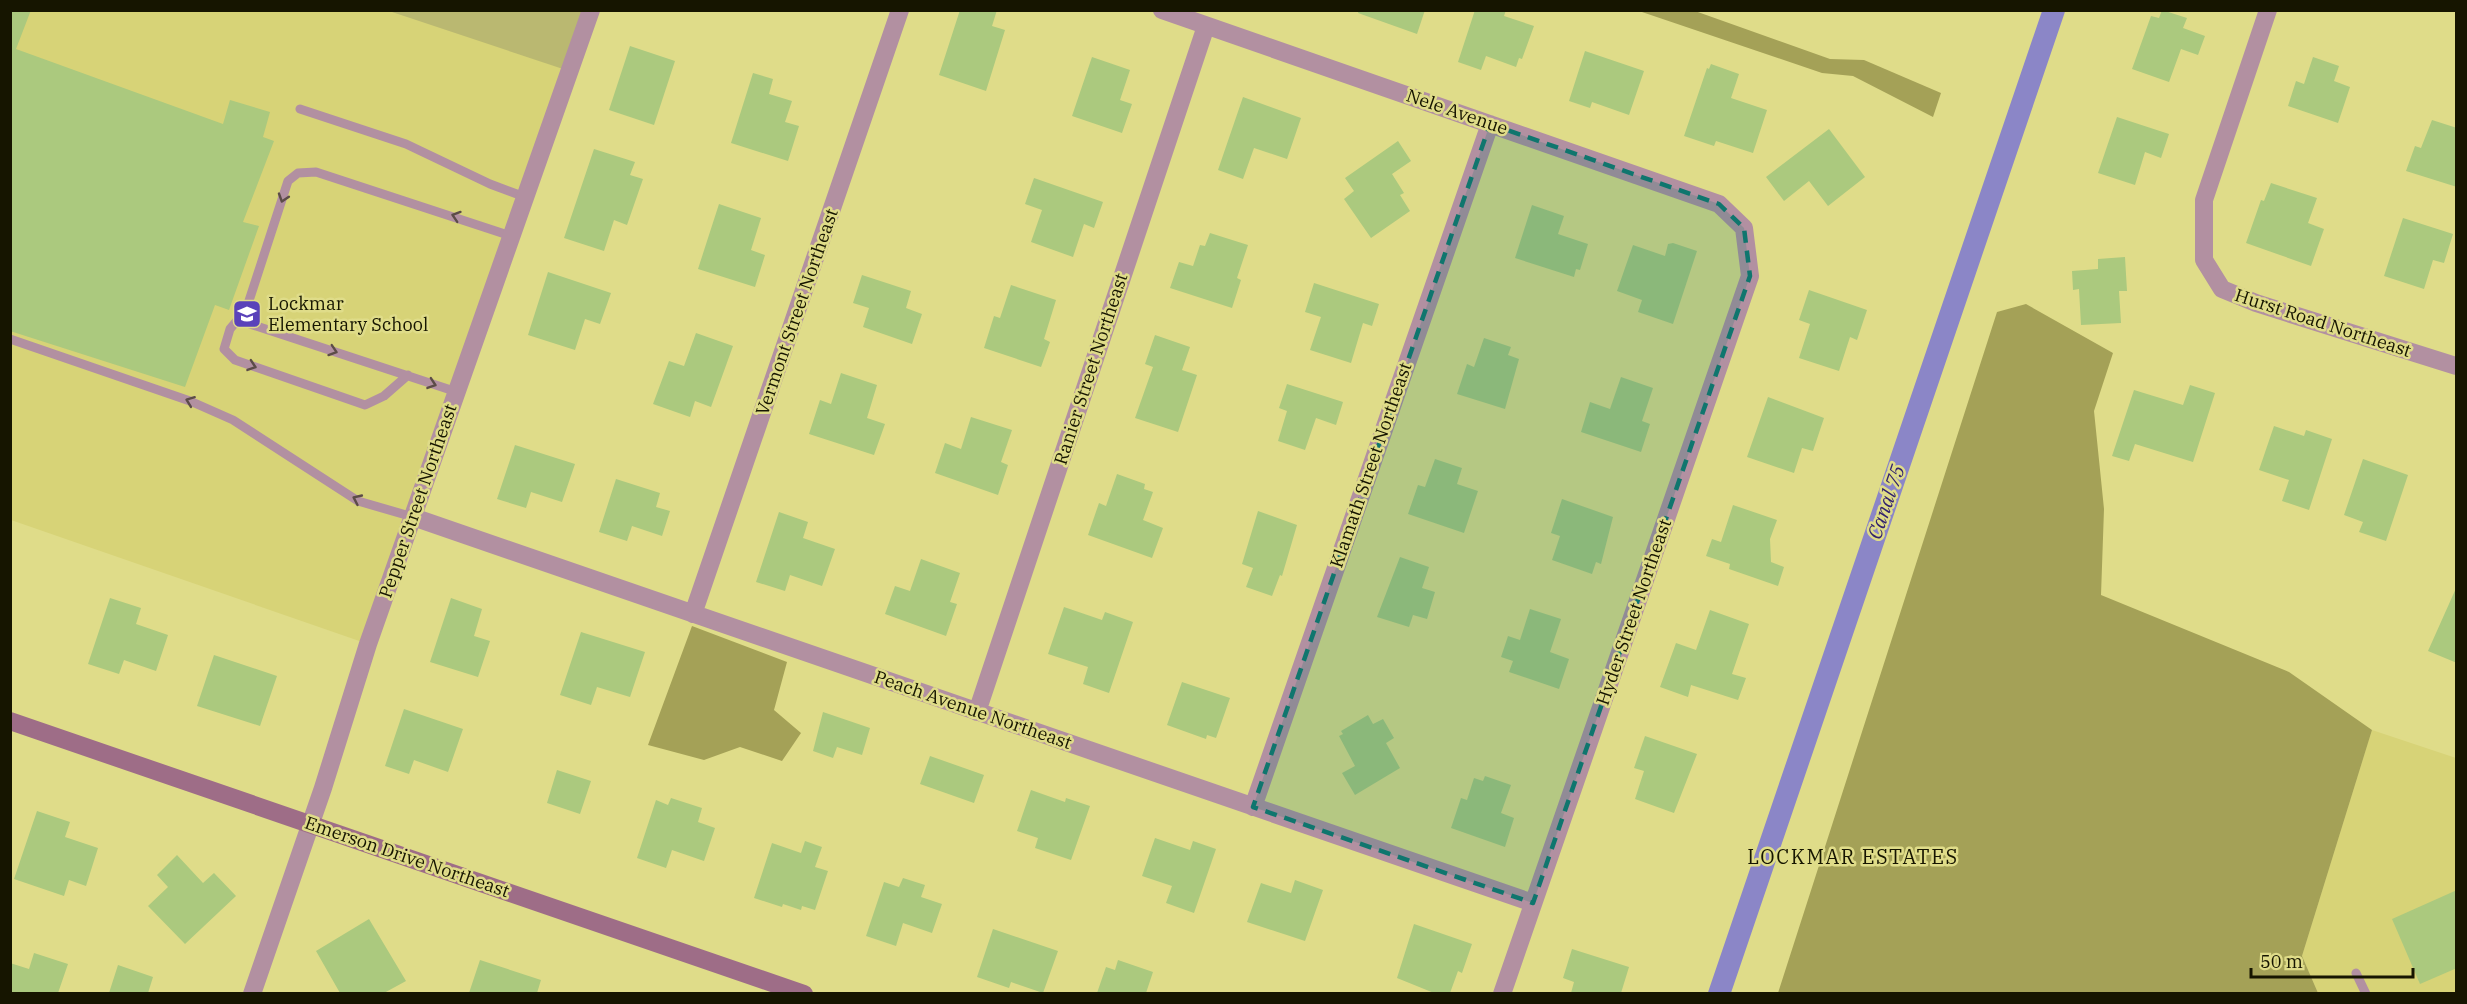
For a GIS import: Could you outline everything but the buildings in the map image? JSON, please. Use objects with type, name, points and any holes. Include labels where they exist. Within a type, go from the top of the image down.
[{"type":"street","name":"Pepper Street Northeast","points":[[252,993],[413,517],[591,10]]},
{"type":"street","name":"Vermont Street Northeast","points":[[693,614],[900,10]]},
{"type":"street","name":"Nele Avenue","points":[[1162,10],[1719,204],[1744,228]]},
{"type":"street","name":"Hurst Road Northeast","points":[[2268,10],[2204,200],[2204,260],[2222,289],[2256,303],[2457,366]]},
{"type":"street","name":"Ranier Street Northeast","points":[[977,712],[1206,26]]},
{"type":"street","name":"Klamath Street Northeast","points":[[1253,807],[1490,124]]},
{"type":"street","name":"Hyder Street Northeast","points":[[1502,993],[1750,276],[1744,228]]},
{"type":"street","name":"Peach Avenue Northeast","points":[[413,517],[1533,903]]},
{"type":"street","name":"Emerson Drive Northeast","points":[[10,721],[804,993]]},
{"type":"lane","points":[[300,110],[406,144],[490,184],[525,197]]},
{"type":"lane","points":[[408,375],[384,396],[365,405],[235,360],[224,349],[230,329],[246,310],[288,181],[298,173],[316,172],[511,236]]},
{"type":"lane","points":[[237,320],[457,392]]},
{"type":"lane","points":[[10,339],[190,401],[233,420],[358,501],[413,517]]},
{"type":"lane","points":[[2356,973],[2366,993]]},
{"type":"highlighted area","points":[[1490,124],[1719,204],[1744,228],[1750,276],[1533,903],[1253,807]]},
{"type":"shaded area","name":"Lockmar Elementary School","points":[[11,11],[592,11],[368,644],[11,520]]},
{"type":"shaded area","points":[[389,11],[592,11],[569,71]]},
{"type":"shaded area","points":[[1639,11],[1695,11],[1830,59],[1864,60],[1941,93],[1933,117],[1853,76],[1822,73]]},
{"type":"shaded area","points":[[2026,304],[2113,353],[2094,411],[2104,509],[2101,595],[2289,672],[2372,730],[2302,956],[2318,993],[1778,993],[1997,312]]},
{"type":"shaded area","points":[[692,626],[787,662],[774,710],[801,733],[782,761],[740,747],[704,760],[648,745]]},
{"type":"shaded area","points":[[2372,730],[2456,758],[2456,993],[2318,993],[2302,956]]},
{"type":"waterway","name":"Canal 75","points":[[1719,994],[2054,10]]},
{"type":"place","name":"Lockmar Elementary School","points":[[247,314]]},
{"type":"district","name":"LOCKMAR ESTATES","points":[[1853,857]]}]
